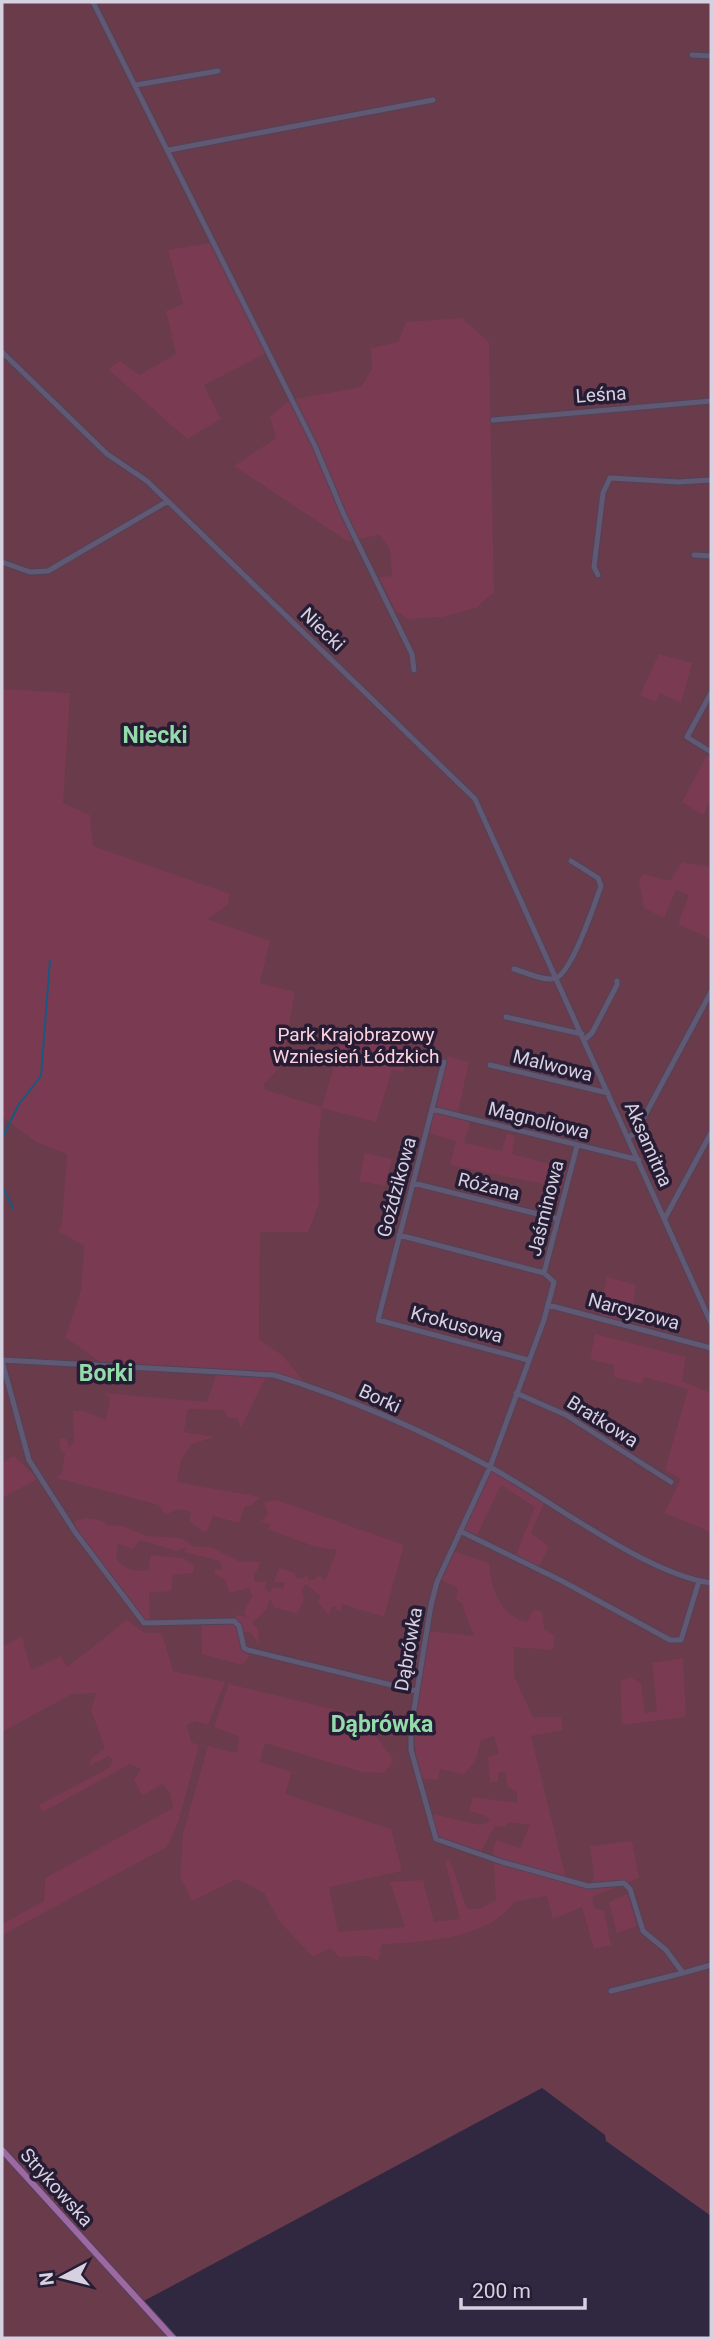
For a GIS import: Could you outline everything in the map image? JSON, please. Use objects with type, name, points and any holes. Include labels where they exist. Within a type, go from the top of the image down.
[{"type":"main road","name":"Strykowska","points":[[2,2150],[173,2338]]},
{"type":"street","points":[[93,2],[315,446],[344,515],[412,654],[414,670]]},
{"type":"street","points":[[692,55],[711,56]]},
{"type":"street","points":[[136,85],[218,71]]},
{"type":"street","points":[[169,150],[433,100]]},
{"type":"street","name":"Niecki","points":[[2,352],[107,454],[147,481],[471,795],[556,978]]},
{"type":"street","name":"Leśna","points":[[493,420],[711,401]]},
{"type":"street","points":[[598,575],[594,567],[603,493],[610,478],[679,482],[711,480]]},
{"type":"street","points":[[2,562],[30,572],[48,571],[168,501]]},
{"type":"street","points":[[694,555],[711,556]]},
{"type":"street","points":[[711,693],[687,737],[711,752]]},
{"type":"street","points":[[514,970],[556,978],[564,972],[580,941],[601,886],[598,878],[571,861]]},
{"type":"street","name":"Aksamitna","points":[[556,978],[711,1323]]},
{"type":"street","points":[[506,1017],[583,1037],[592,1032],[617,981]]},
{"type":"street","points":[[628,1138],[636,1132],[711,992]]},
{"type":"street","name":"Goździkowa","points":[[378,1320],[444,1062]]},
{"type":"street","name":"Malwowa","points":[[491,1065],[608,1093]]},
{"type":"street","name":"Magnoliowa","points":[[432,1109],[639,1160]]},
{"type":"street","points":[[665,1218],[711,1133]]},
{"type":"street","name":"Jaśminowa","points":[[516,1392],[554,1282],[551,1276],[544,1273],[577,1146]]},
{"type":"street","name":"Różana","points":[[413,1183],[558,1219]]},
{"type":"street","points":[[399,1235],[544,1273]]},
{"type":"street","name":"Narcyzowa","points":[[548,1305],[711,1348]]},
{"type":"street","name":"Krokusowa","points":[[378,1320],[528,1360]]},
{"type":"street","points":[[2,1361],[29,1460],[75,1532],[144,1623],[234,1621],[239,1626],[244,1648],[248,1650],[416,1691]]},
{"type":"street","name":"Borki","points":[[2,1361],[274,1375],[341,1398],[490,1467],[627,1548],[699,1581],[711,1583]]},
{"type":"street","name":"Dąbrówka","points":[[516,1392],[490,1467],[437,1582],[416,1691],[411,1751],[436,1839],[502,1862],[585,1885],[626,1884],[643,1931],[666,1950],[683,1973]]},
{"type":"street","name":"Bratkowa","points":[[516,1392],[566,1415],[671,1482]]},
{"type":"street","points":[[460,1531],[562,1581],[670,1640],[681,1640],[699,1581]]},
{"type":"street","points":[[611,1990],[711,1968]]},
{"type":"green space","name":"Park Krajobrazowy Wzniesień Łódzkich","points":[[2,2],[711,2],[711,2216],[606,2141],[605,2135],[542,2088],[142,2302],[174,2338],[2,2338]]},
{"type":"green space","points":[[211,243],[266,353],[204,385],[221,419],[187,439],[108,369],[120,361],[139,375],[176,354],[166,311],[183,304],[168,250]]},
{"type":"green space","points":[[462,318],[489,342],[494,592],[476,608],[442,617],[408,619],[395,610],[379,577],[392,576],[390,549],[379,535],[347,541],[234,466],[276,438],[270,417],[290,400],[361,387],[372,369],[371,348],[398,342],[406,322]]},
{"type":"green space","points":[[659,654],[692,663],[681,703],[660,693],[655,702],[640,695]]},
{"type":"green space","points":[[2,689],[70,693],[63,803],[90,815],[93,846],[230,894],[228,905],[207,919],[270,941],[260,983],[295,992],[282,1065],[264,1084],[265,1090],[322,1107],[344,1031],[410,1048],[403,1072],[392,1070],[376,1122],[322,1108],[318,1140],[319,1204],[308,1232],[260,1232],[259,1339],[282,1355],[306,1384],[275,1374],[101,1362],[65,1338],[81,1290],[84,1246],[58,1231],[62,1225],[67,1154],[38,1143],[2,1117]]},
{"type":"green space","points":[[707,755],[711,757],[711,800],[703,815],[682,802]]},
{"type":"green space","points":[[682,862],[711,867],[711,939],[678,924],[689,895],[676,890],[664,918],[644,908],[639,881],[643,874],[670,881]]},
{"type":"green space","points":[[447,1056],[469,1062],[457,1117],[470,1122],[464,1143],[502,1151],[507,1133],[515,1136],[512,1154],[567,1169],[562,1188],[450,1165],[456,1141],[428,1133]]},
{"type":"green space","points":[[365,1153],[392,1159],[385,1186],[359,1181]]},
{"type":"green space","points":[[607,1277],[636,1285],[632,1311],[625,1324],[599,1316]]},
{"type":"green space","points":[[595,1334],[686,1357],[682,1381],[711,1393],[711,1532],[664,1513],[681,1479],[665,1470],[688,1389],[644,1377],[642,1384],[614,1377],[614,1365],[590,1359]]},
{"type":"green space","points":[[217,1372],[266,1377],[241,1428],[237,1418],[228,1417],[224,1410],[188,1409],[184,1432],[214,1437],[192,1444],[181,1460],[177,1482],[260,1497],[252,1505],[245,1506],[239,1523],[213,1516],[206,1533],[189,1522],[191,1512],[179,1509],[165,1515],[159,1505],[56,1478],[62,1473],[65,1453],[61,1452],[59,1438],[67,1439],[69,1448],[74,1441],[73,1411],[84,1411],[106,1420],[110,1398],[103,1393],[207,1402]]},
{"type":"green space","points":[[14,1456],[38,1479],[2,1498],[2,1463]]},
{"type":"green space","points":[[486,1467],[545,1501],[531,1533],[549,1546],[537,1572],[514,1560],[535,1507],[501,1485],[475,1540],[458,1533]]},
{"type":"green space","points":[[277,1500],[404,1545],[384,1617],[342,1604],[340,1611],[336,1610],[337,1606],[331,1608],[329,1615],[318,1602],[321,1597],[306,1584],[302,1590],[304,1600],[297,1614],[273,1607],[271,1600],[269,1601],[267,1609],[252,1623],[258,1628],[259,1644],[250,1632],[239,1633],[242,1648],[250,1656],[242,1665],[202,1654],[201,1624],[235,1624],[236,1615],[247,1617],[244,1611],[252,1596],[249,1588],[229,1593],[225,1579],[215,1574],[215,1569],[222,1570],[220,1561],[184,1552],[186,1548],[176,1551],[140,1540],[133,1549],[118,1544],[116,1558],[130,1569],[148,1570],[151,1555],[183,1558],[194,1565],[193,1573],[173,1575],[171,1591],[149,1593],[150,1621],[146,1622],[75,1527],[75,1521],[86,1518],[104,1521],[107,1525],[123,1526],[147,1536],[181,1538],[195,1547],[211,1547],[238,1561],[261,1562],[254,1582],[266,1582],[265,1589],[270,1593],[273,1587],[283,1589],[285,1582],[274,1582],[279,1568],[295,1573],[296,1578],[303,1579],[307,1575],[308,1580],[314,1580],[318,1575],[325,1580],[337,1550],[313,1546],[267,1529],[271,1525],[261,1521],[268,1514],[264,1502]]},
{"type":"green space","points":[[453,1551],[489,1563],[495,1591],[510,1614],[527,1622],[533,1610],[542,1611],[544,1629],[555,1636],[553,1650],[514,1647],[514,1676],[533,1717],[561,1717],[563,1730],[531,1736],[567,1882],[590,1888],[594,1875],[590,1846],[632,1841],[639,1878],[592,1897],[594,1908],[604,1911],[611,1945],[594,1949],[582,1907],[553,1919],[547,1896],[514,1902],[489,1924],[472,1931],[436,1940],[382,1944],[378,1961],[368,1956],[339,1957],[330,1948],[313,1957],[279,1921],[264,1893],[237,1879],[192,1901],[180,1876],[183,1834],[208,1746],[237,1753],[239,1737],[214,1727],[229,1684],[361,1716],[394,1760],[384,1773],[362,1772],[265,1743],[260,1762],[292,1772],[285,1794],[391,1829],[402,1871],[329,1887],[338,1932],[405,1927],[390,1882],[423,1880],[434,1922],[460,1919],[445,1861],[450,1860],[467,1909],[479,1909],[496,1900],[493,1850],[496,1840],[520,1848],[530,1825],[509,1822],[504,1827],[495,1826],[480,1853],[438,1839],[429,1813],[480,1825],[490,1822],[487,1816],[469,1811],[473,1797],[517,1803],[517,1792],[508,1786],[505,1772],[498,1773],[498,1782],[490,1782],[488,1757],[499,1753],[494,1736],[481,1740],[476,1761],[464,1774],[440,1769],[438,1780],[420,1778],[416,1759],[416,1704],[428,1631],[474,1636],[461,1602],[456,1600],[458,1588],[441,1580]]},
{"type":"green space","points":[[127,1620],[144,1633],[162,1633],[173,1671],[225,1682],[208,1725],[196,1721],[187,1725],[191,1742],[199,1745],[179,1820],[167,1847],[2,1935],[2,1924],[44,1901],[45,1878],[173,1808],[170,1793],[162,1784],[142,1796],[134,1779],[141,1769],[130,1764],[43,1812],[39,1805],[109,1768],[113,1760],[108,1756],[90,1766],[91,1758],[105,1749],[91,1710],[96,1693],[72,1694],[2,1732],[2,1647],[22,1636],[31,1670],[61,1656],[67,1667]]},
{"type":"green space","points":[[683,1658],[686,1717],[622,1725],[620,1681],[631,1677],[641,1684],[645,1713],[657,1711],[652,1663]]},
{"type":"green space","points":[[628,1894],[637,1926],[617,1933],[609,1902]]},
{"type":"waterway","points":[[2,1138],[19,1104],[41,1076],[50,960]]},
{"type":"waterway","points":[[2,1173],[2,1186],[13,1208]]},
{"type":"district","name":"Niecki","points":[[155,735]]},
{"type":"district","name":"Borki","points":[[106,1373]]},
{"type":"district","name":"Dąbrówka","points":[[382,1724]]}]
